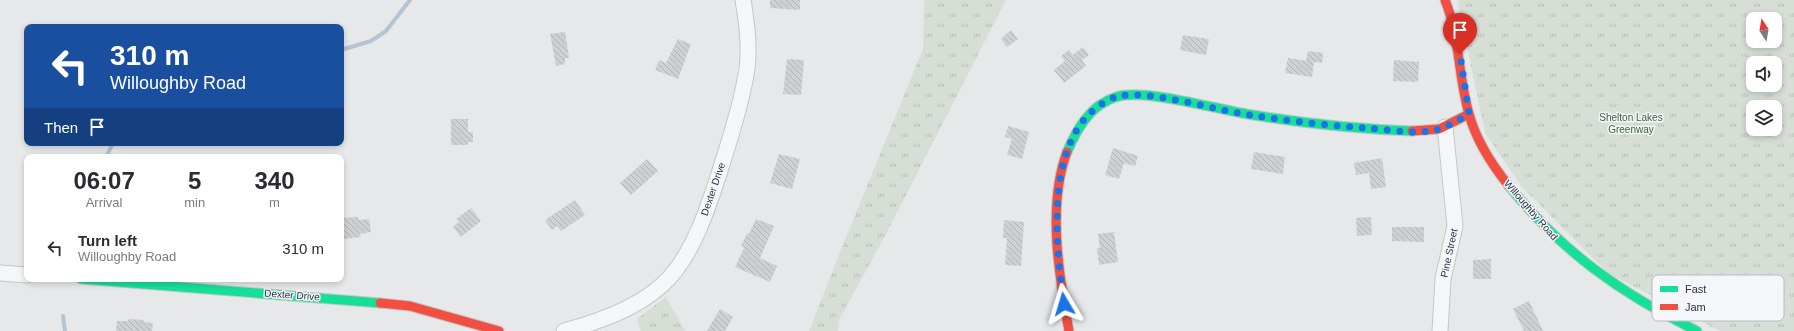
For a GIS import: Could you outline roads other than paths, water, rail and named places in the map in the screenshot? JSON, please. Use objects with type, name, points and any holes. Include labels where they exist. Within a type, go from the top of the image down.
[{"type":"street","name":"Dexter Drive","points":[[564,331],[583,326],[614,314],[640,301],[663,285],[682,260],[706,213],[740,109],[747,68],[748,24],[743,0]]},
{"type":"street","name":"Willoughby Road","points":[[1445,0],[1456,30],[1469,114],[1487,154],[1503,178],[1526,207],[1559,242],[1589,268],[1618,288],[1652,307]]},
{"type":"street","points":[[1069,331],[1058,262],[1060,183],[1067,147],[1072,136],[1089,114],[1108,100],[1128,95],[1151,97],[1250,115],[1354,127],[1430,131],[1445,127],[1469,114]]},
{"type":"street","name":"Pine Street","points":[[1440,331],[1439,324],[1443,279],[1455,226],[1445,127]]},
{"type":"street","points":[[0,273],[24,275]]},
{"type":"street","name":"Dexter Drive","points":[[121,282],[321,297],[410,306],[499,331]]},
{"type":"street","name":"Willoughby Road","points":[[1679,321],[1697,331]]},
{"type":"waterway","points":[[344,49],[371,41],[386,31],[410,0]]},
{"type":"waterway","points":[[108,154],[112,146]]},
{"type":"waterway","points":[[63,316],[65,331]]},
{"type":"park label","name":"Shelton Lakes Greenway","points":[[1631,122]]}]
